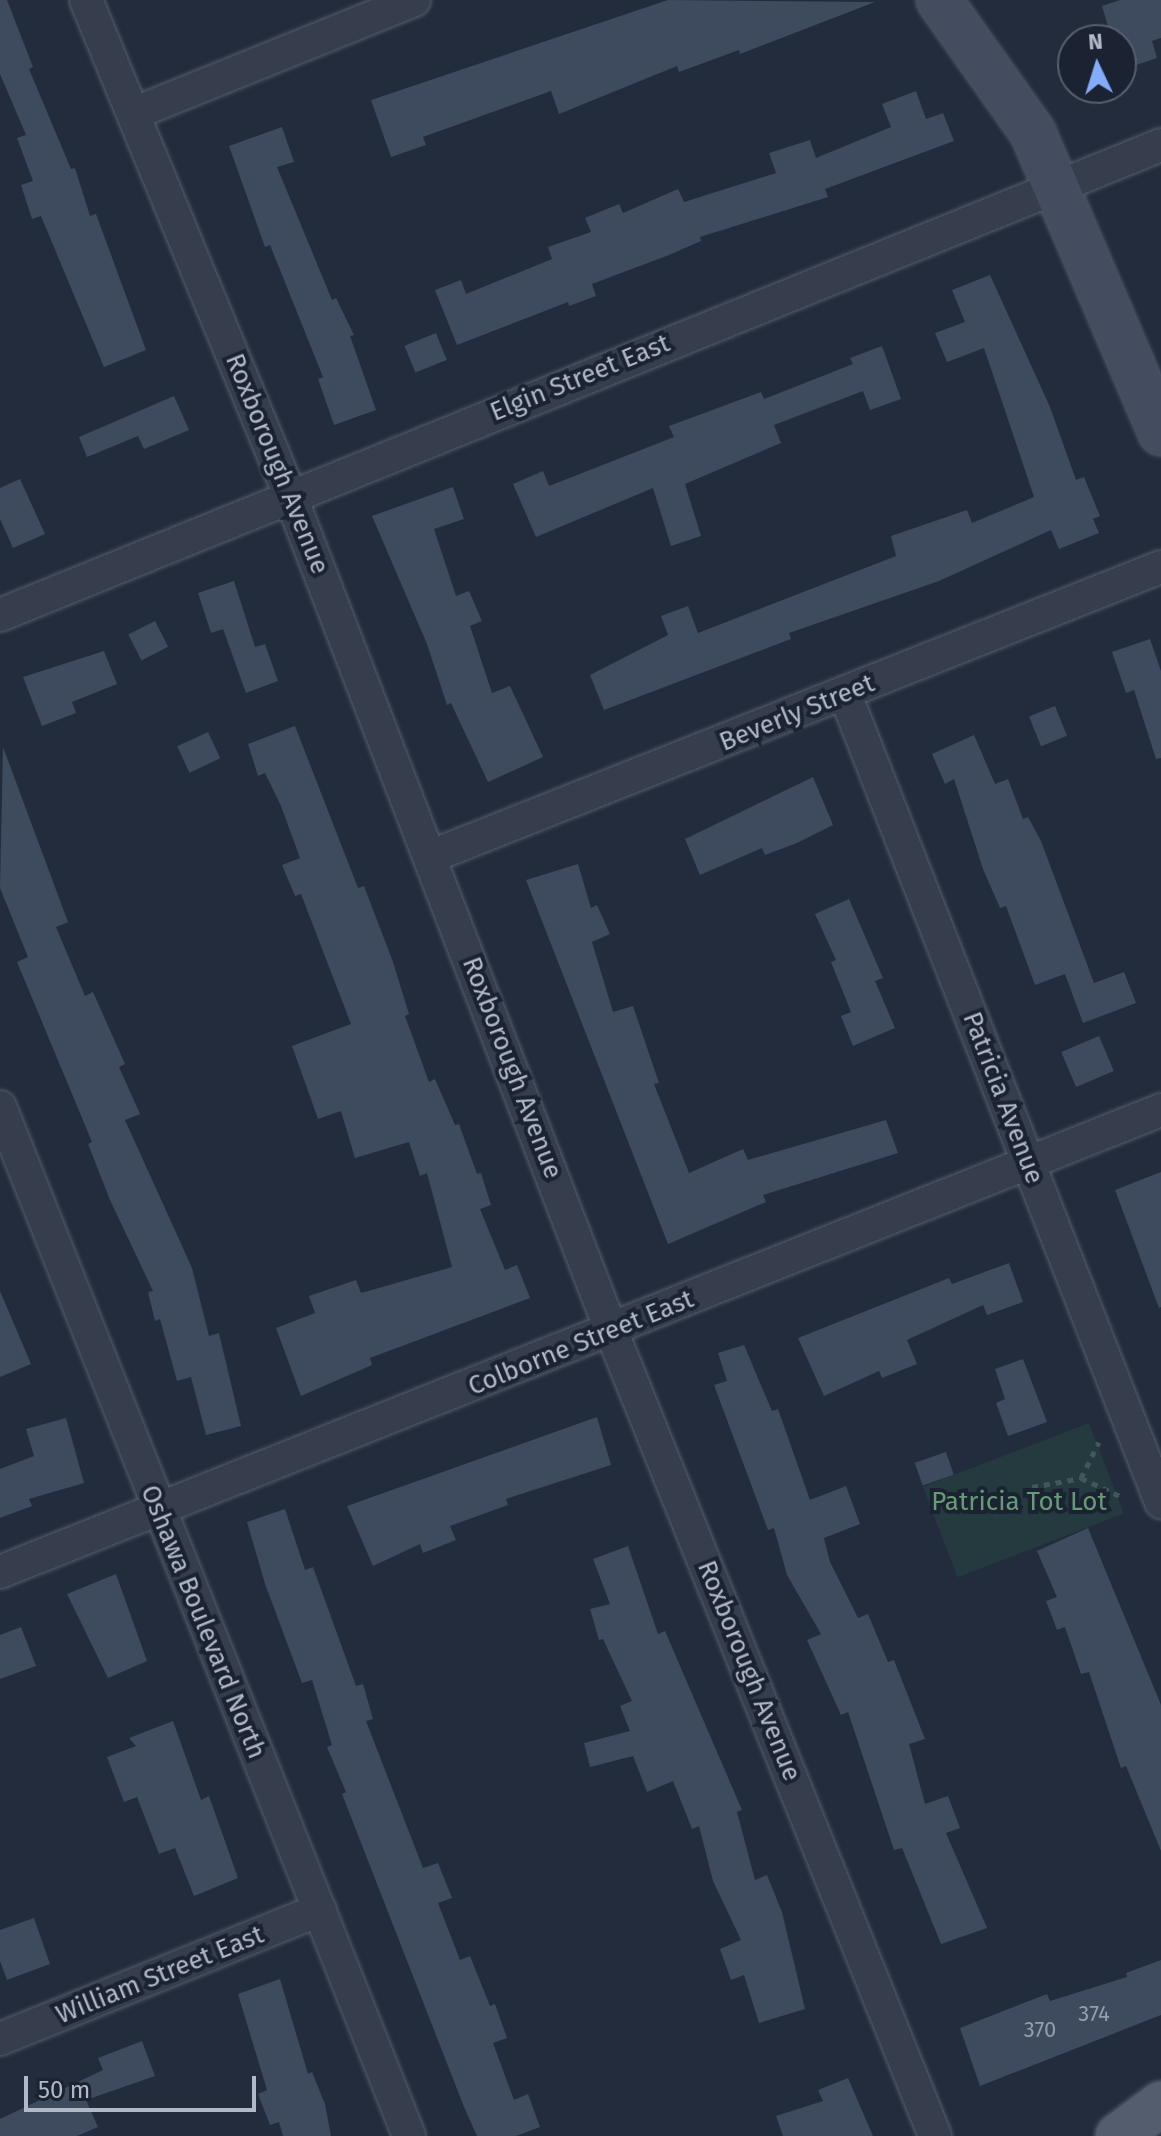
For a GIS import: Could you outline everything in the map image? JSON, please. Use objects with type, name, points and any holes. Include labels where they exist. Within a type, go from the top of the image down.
[{"type":"main road","points":[[1118,2136],[1161,2104]]},
{"type":"street","name":"Roxborough Avenue","points":[[86,0],[290,495],[432,856],[611,1330],[935,2136]]},
{"type":"street","points":[[135,113],[414,0]]},
{"type":"street","points":[[939,0],[1033,133],[1060,185],[1161,433]]},
{"type":"street","name":"Elgin Street East","points":[[0,615],[290,495],[1161,145]]},
{"type":"street","name":"Beverly Street","points":[[432,856],[1161,567]]},
{"type":"street","name":"Patricia Avenue","points":[[845,694],[1161,1502]]},
{"type":"street","name":"Oshawa Boulevard North","points":[[0,1107],[156,1509],[409,2136]]},
{"type":"street","name":"Colborne Street East","points":[[0,1572],[1030,1165],[1161,1110]]},
{"type":"street","name":"William Street East","points":[[0,2039],[320,1910]]},
{"type":"path","points":[[1081,1478],[1099,1442]]},
{"type":"path","points":[[1032,1487],[1081,1478],[1120,1496]]},
{"type":"green space","name":"Patricia Tot Lot","points":[[1089,1423],[1124,1514],[958,1577],[923,1487]]},
{"type":"building","points":[[0,0],[7,0],[33,67],[29,69],[71,169],[75,168],[90,216],[96,214],[146,350],[104,367],[41,216],[32,219],[21,185],[33,181],[17,138],[26,135],[0,74]]},
{"type":"building","points":[[668,0],[875,2],[740,54],[739,50],[679,72],[677,66],[559,114],[551,91],[423,137],[426,145],[391,157],[371,100]]},
{"type":"building","points":[[1120,0],[1161,0],[1161,38],[1152,41],[1157,58],[1137,65],[1137,24],[1107,24],[1102,6]]},
{"type":"building","points":[[916,91],[926,119],[943,113],[954,141],[825,189],[828,197],[700,237],[701,241],[669,255],[592,284],[596,296],[569,306],[568,302],[457,345],[435,290],[461,280],[466,294],[552,259],[548,247],[591,232],[585,218],[619,204],[623,213],[678,189],[684,202],[776,173],[769,153],[810,140],[816,158],[891,127],[882,104]]},
{"type":"building","points":[[282,127],[294,162],[277,167],[332,300],[336,298],[354,335],[350,336],[376,410],[334,425],[318,379],[323,377],[270,245],[265,247],[229,146]]},
{"type":"building","points":[[990,275],[1050,407],[1076,480],[1084,477],[1100,516],[1093,519],[1099,533],[1059,549],[1051,530],[939,581],[789,633],[791,639],[604,710],[590,675],[668,635],[661,616],[688,606],[698,633],[896,556],[891,536],[967,510],[972,523],[1034,497],[984,348],[947,362],[935,333],[965,322],[952,290]]},
{"type":"building","points":[[436,333],[447,360],[415,373],[404,346]]},
{"type":"building","points":[[882,346],[901,399],[870,410],[863,391],[774,425],[781,443],[685,484],[701,536],[671,546],[653,488],[536,537],[513,484],[543,471],[549,486],[674,437],[669,426],[761,392],[764,399],[853,364],[850,358]]},
{"type":"building","points":[[174,396],[189,430],[144,449],[138,436],[87,457],[79,437]]},
{"type":"building","points":[[20,479],[45,534],[13,548],[0,519],[0,488]]},
{"type":"building","points":[[453,487],[464,519],[434,529],[456,596],[469,591],[482,621],[470,626],[492,693],[510,686],[543,757],[488,782],[451,703],[447,705],[427,644],[372,516]]},
{"type":"building","points":[[234,581],[255,647],[265,644],[278,681],[246,693],[223,629],[211,633],[198,593]]},
{"type":"building","points":[[155,621],[168,647],[141,660],[128,635]]},
{"type":"building","points":[[1150,639],[1161,671],[1161,758],[1156,759],[1134,690],[1126,693],[1112,652]]},
{"type":"building","points":[[104,651],[117,684],[72,702],[76,713],[42,726],[23,677]]},
{"type":"building","points":[[1055,706],[1067,736],[1041,746],[1029,716]]},
{"type":"building","points":[[295,726],[358,888],[364,886],[393,962],[409,1014],[405,1016],[429,1082],[435,1079],[455,1125],[459,1124],[477,1174],[481,1173],[491,1205],[480,1209],[505,1270],[517,1265],[530,1298],[370,1358],[372,1365],[301,1396],[276,1328],[315,1313],[309,1296],[356,1280],[361,1293],[452,1267],[427,1173],[420,1176],[409,1142],[355,1158],[341,1111],[318,1119],[292,1046],[351,1024],[301,894],[295,896],[282,865],[300,858],[281,806],[265,773],[258,776],[248,744]]},
{"type":"building","points":[[208,732],[220,758],[189,773],[177,746]]},
{"type":"building","points":[[974,735],[995,784],[1008,779],[1023,819],[1028,817],[1041,841],[1094,983],[1124,972],[1136,1003],[1083,1023],[1065,974],[1035,985],[1006,906],[1000,908],[983,869],[954,779],[945,784],[932,754]]},
{"type":"building","points":[[3,747],[68,922],[56,927],[85,996],[93,992],[125,1064],[119,1067],[140,1114],[125,1120],[192,1268],[209,1336],[219,1333],[241,1426],[206,1435],[191,1377],[177,1381],[160,1319],[155,1321],[148,1292],[153,1291],[110,1200],[88,1144],[92,1142],[17,962],[28,957],[0,888]]},
{"type":"building","points":[[813,777],[833,825],[797,843],[765,855],[762,848],[700,875],[685,839]]},
{"type":"building","points":[[578,864],[591,908],[597,905],[610,934],[592,942],[613,1012],[633,1006],[659,1083],[654,1084],[689,1173],[743,1149],[748,1160],[886,1120],[898,1153],[763,1195],[766,1202],[668,1244],[526,880]]},
{"type":"building","points":[[849,899],[883,978],[875,981],[895,1028],[853,1046],[841,1016],[851,1012],[831,962],[836,960],[815,914]]},
{"type":"building","points":[[1099,1036],[1114,1071],[1076,1087],[1061,1052]]},
{"type":"building","points":[[1161,1172],[1161,1307],[1159,1308],[1115,1190]]},
{"type":"building","points":[[1009,1263],[1023,1302],[987,1315],[983,1305],[907,1340],[917,1364],[882,1378],[879,1371],[824,1396],[798,1338],[949,1278],[952,1284]]},
{"type":"building","points":[[0,1291],[31,1364],[0,1377]]},
{"type":"building","points":[[744,1345],[772,1411],[778,1409],[810,1500],[846,1486],[860,1524],[824,1538],[830,1562],[858,1618],[868,1614],[888,1662],[894,1660],[925,1739],[909,1744],[925,1804],[948,1796],[960,1828],[946,1833],[987,1928],[941,1944],[902,1848],[894,1850],[848,1712],[841,1715],[807,1640],[821,1634],[787,1575],[774,1528],[768,1530],[714,1385],[727,1381],[718,1353]]},
{"type":"building","points":[[1023,1359],[1047,1422],[1008,1436],[996,1403],[1005,1399],[995,1369]]},
{"type":"building","points":[[597,1417],[611,1465],[506,1499],[508,1505],[450,1526],[456,1540],[423,1553],[420,1544],[373,1566],[347,1506]]},
{"type":"building","points":[[66,1418],[84,1483],[29,1499],[32,1506],[0,1518],[0,1469],[34,1456],[26,1429]]},
{"type":"building","points":[[946,1452],[954,1475],[923,1485],[915,1463]]},
{"type":"building","points":[[285,1509],[305,1570],[313,1567],[356,1686],[363,1684],[373,1719],[366,1721],[423,1868],[438,1863],[452,1898],[438,1903],[460,1960],[470,1956],[490,2006],[495,2004],[507,2038],[493,2043],[514,2100],[528,2094],[540,2127],[516,2136],[477,2136],[464,2107],[342,1794],[346,1792],[327,1747],[332,1745],[312,1680],[302,1683],[265,1584],[247,1522]]},
{"type":"building","points":[[1088,1528],[1161,1705],[1161,1851],[1126,1766],[1121,1768],[1089,1672],[1081,1674],[1065,1627],[1057,1630],[1046,1601],[1057,1597],[1037,1551]]},
{"type":"building","points":[[628,1546],[658,1634],[665,1631],[742,1810],[737,1812],[755,1880],[767,1875],[782,1912],[805,2009],[759,2023],[744,1975],[731,1980],[720,1949],[741,1940],[713,1881],[699,1826],[692,1829],[673,1781],[647,1792],[633,1756],[590,1767],[584,1743],[630,1731],[620,1706],[632,1701],[603,1639],[599,1640],[590,1609],[610,1604],[593,1559]]},
{"type":"building","points":[[116,1574],[147,1661],[108,1678],[67,1594]]},
{"type":"building","points":[[21,1627],[36,1666],[0,1679],[0,1635]]},
{"type":"building","points":[[173,1721],[201,1800],[209,1796],[238,1878],[194,1896],[175,1848],[159,1854],[137,1797],[124,1802],[107,1757],[136,1746],[129,1738]]},
{"type":"building","points":[[34,1918],[50,1964],[7,1980],[0,1961],[0,1930]]},
{"type":"building","points":[[1161,1960],[1161,2015],[980,2086],[960,2028],[1047,1994],[1050,2001],[1127,1977],[1126,1973]]},
{"type":"building","points":[[280,1979],[308,2074],[312,2072],[325,2104],[331,2136],[283,2136],[279,2122],[270,2125],[258,2094],[267,2090],[238,1994]]},
{"type":"building","points":[[142,2041],[155,2076],[86,2100],[98,2127],[77,2136],[0,2136],[0,2119],[103,2070],[98,2058]]},
{"type":"building","points":[[848,2078],[873,2136],[783,2136],[776,2116],[823,2101],[818,2090]]}]
